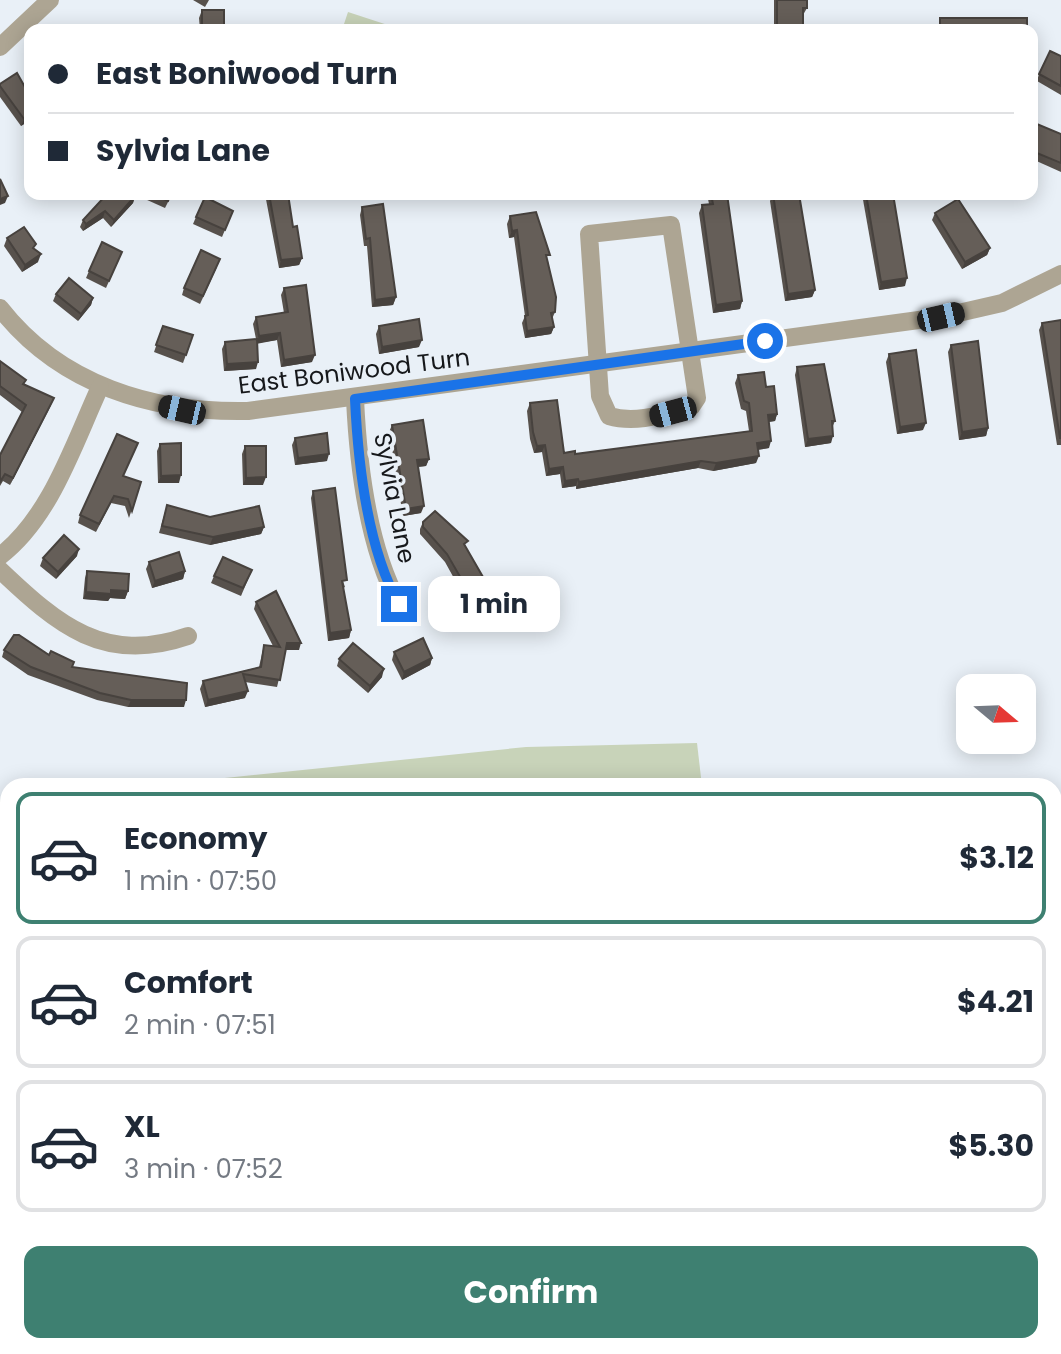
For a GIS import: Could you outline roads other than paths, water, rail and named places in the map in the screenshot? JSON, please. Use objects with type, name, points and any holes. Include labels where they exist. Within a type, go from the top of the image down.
[{"type":"street","points":[[24,24],[50,0]]},
{"type":"street","points":[[0,47],[24,24]]},
{"type":"street","points":[[671,225],[688,351],[697,398],[691,407],[655,416],[627,419],[609,416],[600,396],[589,234],[671,225]]},
{"type":"street","name":"East Boniwood Turn","points":[[0,308],[47,354],[100,387],[182,410],[212,412],[355,399],[600,362],[941,317],[1002,303],[1061,274]]},
{"type":"street","points":[[0,556],[21,537],[55,484],[100,387]]},
{"type":"street","name":"Sylvia Lane","points":[[355,399],[376,548],[383,576],[399,604]]},
{"type":"street","points":[[0,570],[38,608],[101,641],[142,648],[188,636]]}]
